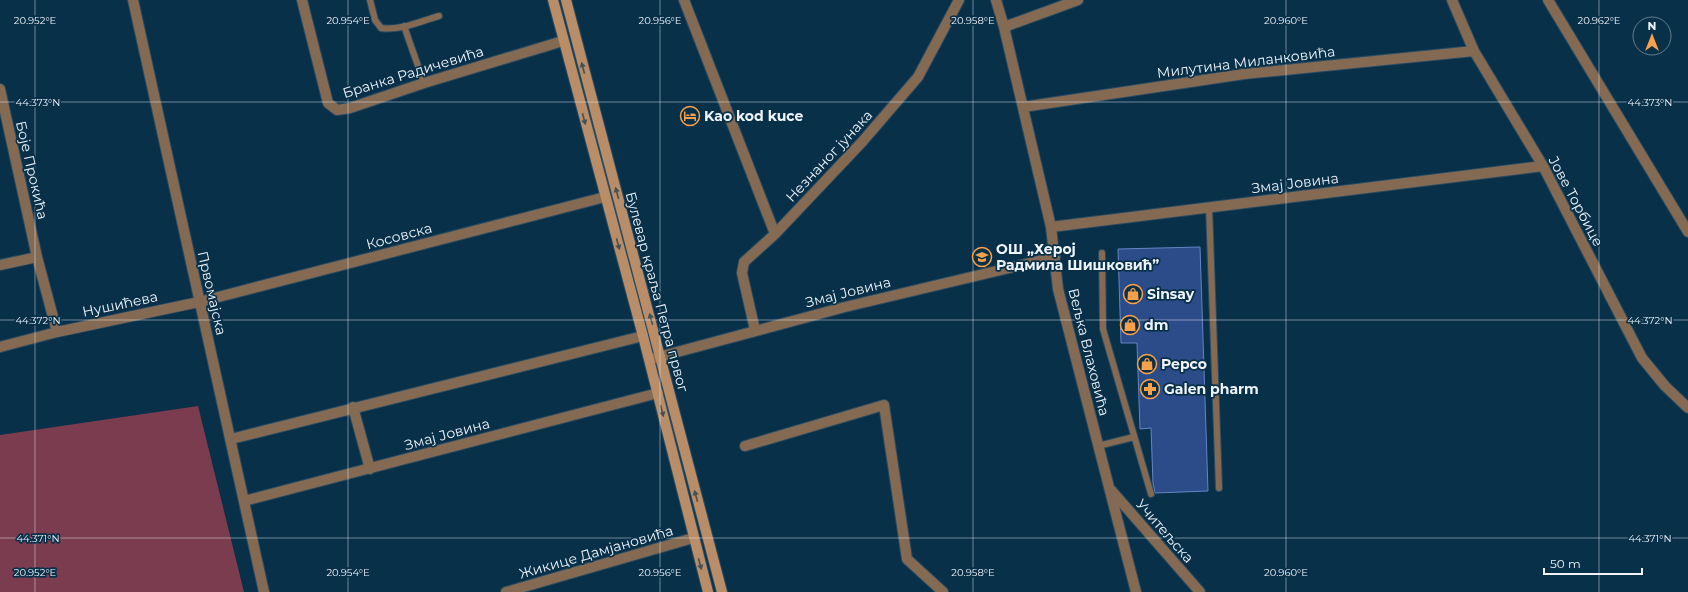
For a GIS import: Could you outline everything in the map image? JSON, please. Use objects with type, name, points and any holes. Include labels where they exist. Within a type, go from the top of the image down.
[{"type":"main road","name":"Булевар краља Петра првог","points":[[552,0],[643,336],[693,538],[708,592]]},
{"type":"main road","name":"Булевар краља Петра првог","points":[[566,0],[722,592]]},
{"type":"street","name":"Првомајска","points":[[133,0],[264,592]]},
{"type":"street","name":"Бранка Радичевића","points":[[302,0],[328,103],[337,110],[350,108],[424,83],[563,41]]},
{"type":"street","points":[[684,0],[775,234]]},
{"type":"street","name":"Незнаног јунака","points":[[755,330],[742,274],[744,262],[775,234],[862,142],[918,77],[959,0]]},
{"type":"street","name":"Вељка Влаховића","points":[[996,0],[1004,27],[1051,227],[1058,289],[1136,592]]},
{"type":"street","points":[[1004,27],[1078,0]]},
{"type":"street","name":"Јове Торбице","points":[[1452,0],[1474,51],[1543,166],[1642,358],[1665,386],[1688,406]]},
{"type":"street","points":[[1548,0],[1688,232]]},
{"type":"street","name":"Милутина Миланковића","points":[[1023,107],[1244,74],[1474,51]]},
{"type":"street","name":"Боје Прокића","points":[[0,89],[37,257],[57,332]]},
{"type":"street","name":"Змај Јовина","points":[[1051,227],[1543,166]]},
{"type":"street","name":"Косовска","points":[[199,302],[605,197]]},
{"type":"street","points":[[0,265],[37,257]]},
{"type":"street","name":"Змај Јовина","points":[[649,360],[755,330],[845,307],[1055,257]]},
{"type":"street","name":"Нушићева","points":[[0,347],[57,332],[199,302]]},
{"type":"street","points":[[231,439],[353,407],[643,336]]},
{"type":"street","name":"Змај Јовина","points":[[244,501],[658,393]]},
{"type":"street","points":[[745,446],[884,405],[907,559],[943,592]]},
{"type":"street","points":[[353,407],[370,469]]},
{"type":"street","name":"Учитељска","points":[[1109,488],[1200,592]]},
{"type":"street","name":"Жикице Дамјановића","points":[[506,592],[693,538]]},
{"type":"lane","points":[[370,0],[375,20],[381,28],[386,29],[404,26],[439,16]]},
{"type":"lane","points":[[404,26],[424,83]]},
{"type":"lane","points":[[1209,207],[1219,488]]},
{"type":"lane","points":[[1102,252],[1103,330],[1151,494]]},
{"type":"lane","points":[[1098,446],[1134,437]]},
{"type":"shaded area","points":[[198,406],[244,592],[0,592],[0,435]]},
{"type":"building","points":[[1200,247],[1208,491],[1155,493],[1153,483],[1151,428],[1140,429],[1137,343],[1121,343],[1118,249]]},
{"type":"place","name":"Kao kod kuce","points":[[690,116]]},
{"type":"place","name":"ОШ „Херој Радмила Шишковић”","points":[[982,257]]},
{"type":"place","name":"Sinsay","points":[[1133,294]]},
{"type":"place","name":"dm","points":[[1130,325]]},
{"type":"place","name":"Pepco","points":[[1147,364]]},
{"type":"place","name":"Galen pharm","points":[[1150,389]]}]
